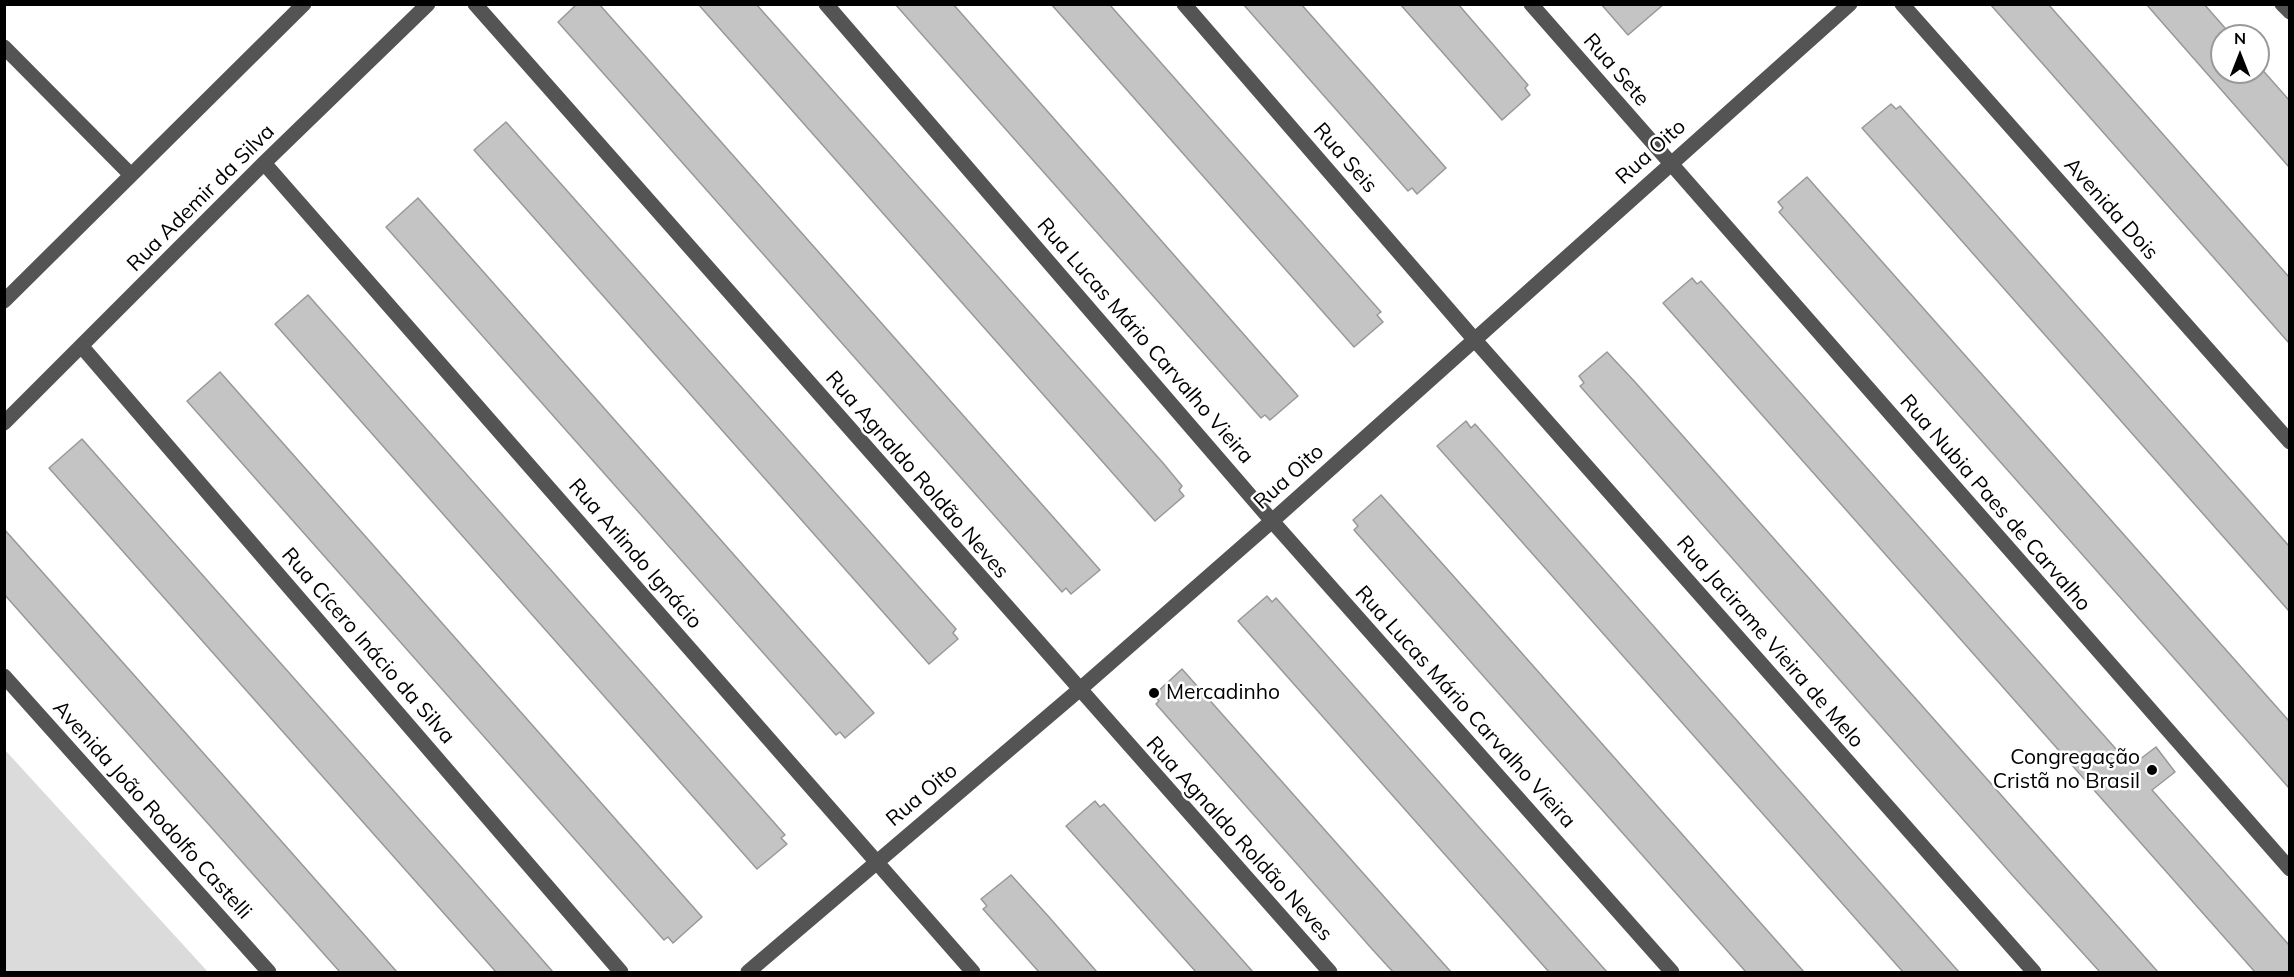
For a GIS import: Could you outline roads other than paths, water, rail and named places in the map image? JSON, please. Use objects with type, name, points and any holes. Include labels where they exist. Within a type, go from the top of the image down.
[{"type":"street","points":[[4,301],[304,4]]},
{"type":"street","name":"Rua Ademir da Silva","points":[[4,423],[83,348],[264,163],[428,4]]},
{"type":"street","name":"Rua Agnaldo Roldão Neves","points":[[475,4],[1330,972]]},
{"type":"street","name":"Rua Lucas Mário Carvalho Vieira","points":[[826,4],[1272,521],[1672,972]]},
{"type":"street","name":"Rua Seis","points":[[1184,4],[1474,339]]},
{"type":"street","name":"Rua Sete","points":[[1531,4],[1669,164]]},
{"type":"street","name":"Rua Oito","points":[[748,972],[1079,690],[1272,521],[1850,4]]},
{"type":"street","name":"Avenida Dois","points":[[1902,4],[2289,442]]},
{"type":"street","points":[[2282,4],[2289,12]]},
{"type":"street","points":[[4,47],[131,175]]},
{"type":"street","name":"Rua Arlindo Ignácio","points":[[264,163],[973,972]]},
{"type":"street","name":"Rua Nubia Paes de Carvalho","points":[[1669,164],[2289,869]]},
{"type":"street","name":"Rua Jacirame Vieira de Melo","points":[[1474,339],[2034,972]]},
{"type":"street","name":"Rua Cícero Inácio da Silva","points":[[83,348],[621,972]]},
{"type":"street","name":"Avenida João Rodolfo Castelli","points":[[4,676],[269,972]]},
{"type":"place","name":"Mercadinho","points":[[1154,693]]},
{"type":"place","name":"Congregação Cristã no Brasil","points":[[2152,770]]}]
